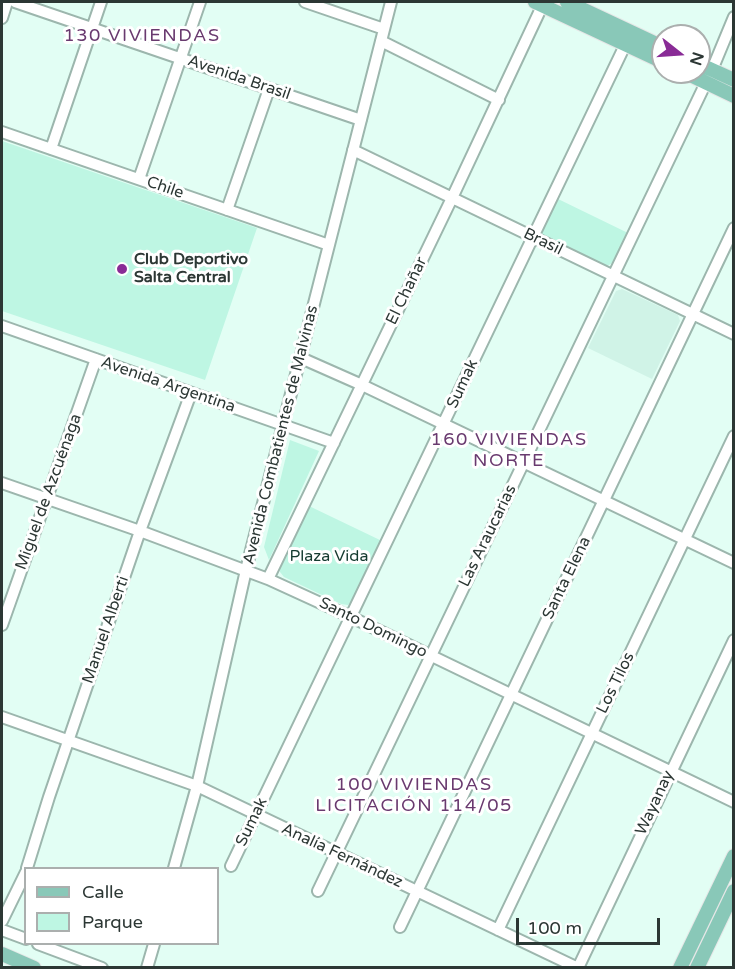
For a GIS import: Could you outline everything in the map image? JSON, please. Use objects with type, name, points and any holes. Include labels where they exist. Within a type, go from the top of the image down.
[{"type":"main road","points":[[567,2],[651,54]]},
{"type":"main road","points":[[541,3],[628,38],[651,44]]},
{"type":"main road","points":[[711,74],[734,80]]},
{"type":"main road","points":[[711,77],[734,96]]},
{"type":"main road","points":[[680,968],[734,856]]},
{"type":"main road","points":[[697,968],[734,891]]},
{"type":"main road","points":[[2,954],[34,968]]},
{"type":"street","points":[[2,18],[7,2]]},
{"type":"street","name":"Avenida Brasil","points":[[15,2],[361,120]]},
{"type":"street","points":[[51,149],[101,2]]},
{"type":"street","points":[[139,180],[200,2]]},
{"type":"street","points":[[305,2],[384,29]]},
{"type":"street","name":"Avenida Combatientes de Malvinas","points":[[174,867],[196,786],[246,570],[391,2]]},
{"type":"street","name":"El Chañar","points":[[268,579],[499,100],[541,3]]},
{"type":"street","name":"Las Araucarias","points":[[711,61],[734,17]]},
{"type":"street","name":"Sumak","points":[[231,866],[628,38]]},
{"type":"street","points":[[381,41],[499,100]]},
{"type":"street","name":"Las Araucarias","points":[[318,891],[612,276],[700,84]]},
{"type":"street","points":[[227,210],[269,88]]},
{"type":"street","name":"Chile","points":[[2,132],[329,245]]},
{"type":"street","name":"Brasil","points":[[353,150],[734,334]]},
{"type":"street","name":"Santa Elena","points":[[400,927],[734,228]]},
{"type":"street","name":"Avenida Argentina","points":[[2,326],[334,443]]},
{"type":"street","points":[[301,358],[734,563]]},
{"type":"street","name":"Miguel de Azcuénaga","points":[[2,625],[96,359]]},
{"type":"street","name":"Manuel Alberti","points":[[27,867],[140,531],[191,393]]},
{"type":"street","name":"Los Tilos","points":[[498,930],[734,436]]},
{"type":"street","name":"Santo Domingo","points":[[2,483],[268,579],[592,732],[734,802]]},
{"type":"street","name":"Wayanay","points":[[578,968],[734,640]]},
{"type":"street","name":"Analía Fernández","points":[[2,717],[196,786],[578,968]]},
{"type":"street","name":"Manuel Alberti","points":[[2,921],[24,874]]},
{"type":"street","points":[[2,930],[24,938]]},
{"type":"street","points":[[41,945],[102,968]]},
{"type":"street","points":[[147,968],[154,945]]},
{"type":"shaded area","points":[[622,289],[678,315],[680,321],[652,379],[588,348],[616,291]]},
{"type":"green space","name":"Club Deportivo Salta Central","points":[[2,141],[257,228],[205,380],[2,311]]},
{"type":"green space","points":[[556,198],[628,233],[614,262],[604,266],[542,234],[541,229]]},
{"type":"green space","points":[[290,440],[319,451],[269,560],[264,547]]},
{"type":"green space","name":"Plaza Vida","points":[[309,506],[382,541],[352,602],[348,605],[341,604],[284,577],[280,572],[280,567]]},
{"type":"place","name":"Club Deportivo Salta Central","points":[[122,269]]},
{"type":"district","name":"130 VIVIENDAS","points":[[142,36]]},
{"type":"district","name":"160 VIVIENDAS NORTE","points":[[509,450]]},
{"type":"district","name":"100 VIVIENDAS LICITACIÓN 114/05","points":[[414,795]]}]
